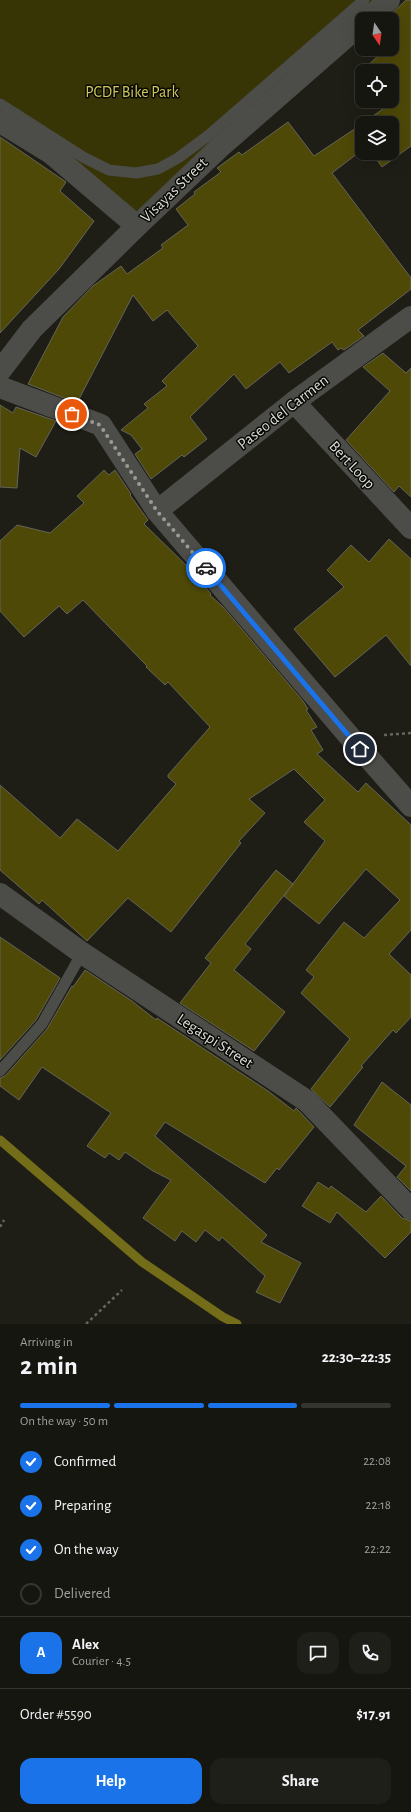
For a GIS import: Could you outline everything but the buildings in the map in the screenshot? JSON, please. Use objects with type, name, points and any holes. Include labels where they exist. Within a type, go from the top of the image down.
[{"type":"street","points":[[375,12],[389,0]]},
{"type":"street","name":"Visayas Street","points":[[0,371],[32,329],[137,226],[220,147],[355,29]]},
{"type":"street","points":[[0,122],[51,153],[137,226]]},
{"type":"street","name":"Paseo del Carmen","points":[[157,511],[294,402],[411,317]]},
{"type":"street","points":[[0,387],[100,425],[157,511],[350,737],[411,806]]},
{"type":"street","name":"Bert Loop","points":[[294,402],[411,528]]},
{"type":"street","name":"Legaspi Street","points":[[0,894],[82,953],[307,1101],[411,1209]]},
{"type":"lane","points":[[0,104],[83,157],[110,170],[136,173],[158,169],[178,158],[209,135],[364,0]]},
{"type":"lane","points":[[0,1071],[42,1024],[82,953]]},
{"type":"path","points":[[0,1227],[4,1220]]},
{"type":"path","points":[[86,1324],[122,1290]]},
{"type":"green space","name":"PCDF Bike Park","points":[[0,0],[376,0],[362,12],[355,12],[355,19],[136,212],[0,116]]},
{"type":"waterway","points":[[0,1140],[142,1262],[223,1317],[237,1324]]},
{"type":"way so far","points":[[72,414],[100,425],[157,511],[206,568]]},
{"type":"route","points":[[206,568],[360,749]]}]
